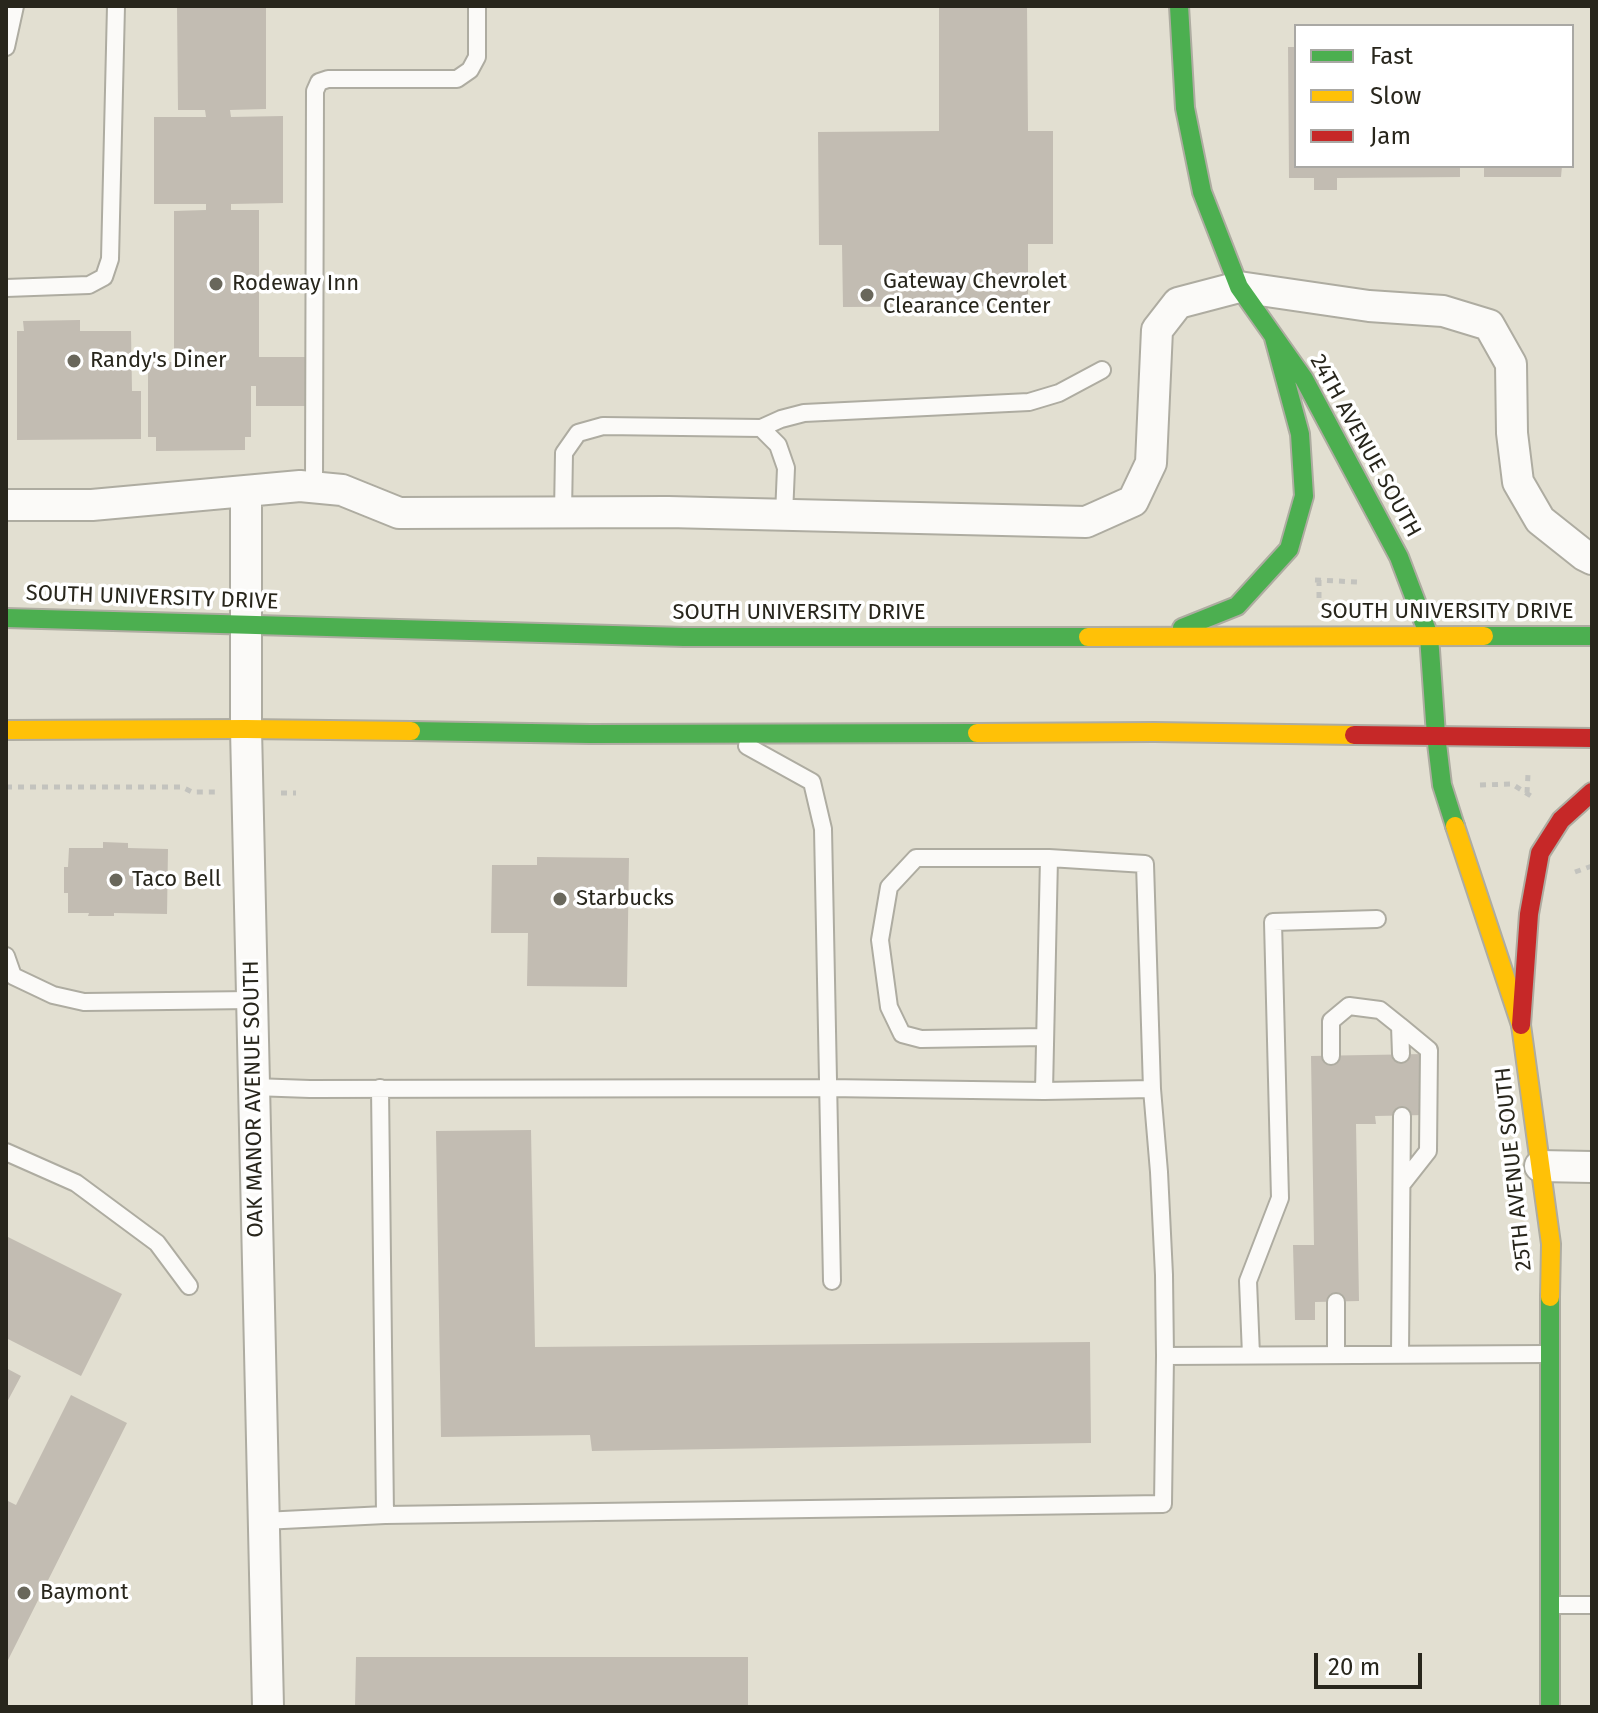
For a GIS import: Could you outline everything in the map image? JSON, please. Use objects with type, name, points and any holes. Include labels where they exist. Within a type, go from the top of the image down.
[{"type":"main road","name":"24TH AVENUE SOUTH","points":[[1179,6],[1185,108],[1202,192],[1239,287],[1304,379],[1399,557],[1429,636],[1436,735]]},
{"type":"main road","points":[[1162,637],[1237,606],[1289,549],[1304,496],[1300,434],[1274,338]]},
{"type":"main road","name":"SOUTH UNIVERSITY DRIVE","points":[[6,618],[684,637],[1592,636]]},
{"type":"main road","points":[[6,730],[246,729],[590,734],[1154,732],[1592,738]]},
{"type":"main road","name":"25TH AVENUE SOUTH","points":[[1436,735],[1442,785],[1521,1025],[1551,1244],[1550,1707]]},
{"type":"main road","points":[[1521,1025],[1529,914],[1540,853],[1561,820],[1592,792]]},
{"type":"street","points":[[6,505],[92,505],[300,486],[342,490],[399,513],[668,512],[1086,522],[1133,501],[1151,463],[1157,330],[1178,303],[1239,287],[1369,306],[1443,311],[1489,325],[1511,364],[1512,433],[1518,482],[1540,520],[1592,559]]},
{"type":"street","name":"OAK MANOR AVENUE SOUTH","points":[[246,491],[247,793],[268,1707]]},
{"type":"street","points":[[1561,820],[1592,818]]},
{"type":"street","points":[[1540,1166],[1592,1167]]},
{"type":"lane","points":[[6,47],[15,6]]},
{"type":"lane","points":[[6,288],[89,285],[104,277],[110,259],[116,6]]},
{"type":"lane","points":[[314,487],[315,91],[319,82],[328,79],[457,79],[470,70],[477,57],[477,6]]},
{"type":"lane","points":[[563,513],[564,453],[578,433],[603,426],[761,428],[804,413],[1029,402],[1059,393],[1102,370]]},
{"type":"lane","points":[[761,428],[778,445],[786,468],[784,515]]},
{"type":"lane","points":[[724,734],[812,782],[823,829],[832,1281]]},
{"type":"lane","points":[[263,1521],[385,1515],[1163,1504],[1165,1356],[1145,864],[1049,858],[916,858],[889,887],[880,940],[889,1007],[902,1034],[921,1039],[1045,1037]]},
{"type":"lane","points":[[1044,1091],[1049,858]]},
{"type":"lane","points":[[1251,1355],[1248,1281],[1280,1198],[1273,922],[1377,919]]},
{"type":"lane","points":[[6,956],[13,976],[53,995],[84,1002],[252,1000]]},
{"type":"lane","points":[[1331,1056],[1331,1021],[1349,1006],[1380,1010],[1429,1050],[1428,1151],[1402,1184]]},
{"type":"lane","points":[[1400,1026],[1401,1054]]},
{"type":"lane","points":[[253,1087],[1152,1089]]},
{"type":"lane","points":[[380,1088],[385,1515]]},
{"type":"lane","points":[[1400,1354],[1402,1116]]},
{"type":"lane","points":[[6,1152],[76,1183],[157,1243],[189,1286]]},
{"type":"lane","points":[[1336,1302],[1336,1355]]},
{"type":"lane","points":[[1165,1356],[1549,1354]]},
{"type":"lane","points":[[1551,1605],[1592,1605]]},
{"type":"path","points":[[1308,580],[1358,582]]},
{"type":"path","points":[[1319,580],[1319,604]]},
{"type":"path","points":[[1476,785],[1512,784],[1536,800]]},
{"type":"path","points":[[6,787],[182,787],[192,792],[296,793]]},
{"type":"building","name":"Rodeway Inn","points":[[177,6],[266,6],[266,109],[230,110],[231,117],[283,116],[283,203],[231,204],[231,210],[259,210],[259,357],[308,357],[308,406],[256,406],[256,386],[251,386],[251,437],[245,437],[245,450],[156,451],[156,437],[148,437],[148,362],[174,362],[174,211],[206,210],[206,204],[154,204],[154,117],[206,117],[205,110],[178,110]]},
{"type":"building","points":[[939,6],[1027,6],[1028,131],[1053,131],[1053,244],[1028,244],[1028,306],[843,307],[842,245],[819,245],[818,132],[939,131]]},
{"type":"building","points":[[1288,47],[1294,47],[1294,168],[1460,168],[1460,177],[1337,178],[1337,190],[1314,190],[1314,178],[1289,178]]},
{"type":"building","points":[[1484,168],[1562,168],[1561,177],[1484,177]]},
{"type":"building","name":"Randy's Diner","points":[[80,320],[80,331],[131,331],[132,391],[141,391],[141,439],[17,440],[17,331],[24,331],[23,321]]},
{"type":"building","name":"Taco Bell","points":[[103,842],[128,843],[128,848],[168,849],[167,914],[88,916],[89,913],[68,913],[64,867],[68,867],[69,848],[103,848]]},
{"type":"building","name":"Starbucks","points":[[537,857],[629,858],[627,987],[527,986],[528,933],[491,933],[492,865],[537,865]]},
{"type":"building","points":[[1424,1054],[1425,1115],[1375,1116],[1376,1124],[1356,1124],[1359,1301],[1315,1302],[1315,1320],[1295,1320],[1293,1245],[1314,1245],[1311,1056]]},
{"type":"building","points":[[531,1130],[535,1347],[1090,1342],[1091,1443],[592,1451],[590,1435],[441,1437],[436,1131]]},
{"type":"building","points":[[6,1236],[122,1294],[81,1376],[6,1338]]},
{"type":"building","points":[[6,1368],[21,1376],[6,1404]]},
{"type":"building","name":"Baymont","points":[[71,1395],[127,1423],[6,1664],[6,1500],[16,1505]]},
{"type":"building","points":[[356,1657],[748,1657],[748,1707],[355,1707]]},
{"type":"traffic: fast","points":[[1179,6],[1185,108],[1202,192],[1239,287],[1304,379],[1399,557],[1429,636],[1442,785],[1455,826]]},
{"type":"traffic: fast","points":[[1182,628],[1237,606],[1289,549],[1304,496],[1300,434],[1274,338]]},
{"type":"traffic: fast","points":[[6,618],[684,637],[1088,637]]},
{"type":"traffic: fast","points":[[1484,636],[1592,636]]},
{"type":"traffic: fast","points":[[411,731],[977,733]]},
{"type":"traffic: fast","points":[[1550,1297],[1550,1707]]},
{"type":"traffic: slow","points":[[1088,637],[1484,636]]},
{"type":"traffic: slow","points":[[6,730],[411,731]]},
{"type":"traffic: slow","points":[[977,733],[1354,735]]},
{"type":"traffic: slow","points":[[1455,826],[1521,1025],[1551,1244],[1550,1297]]},
{"type":"traffic: jam","points":[[1354,735],[1592,738]]},
{"type":"traffic: jam","points":[[1521,1025],[1529,914],[1540,853],[1561,820],[1592,792]]},
{"type":"place","name":"Rodeway Inn","points":[[216,284]]},
{"type":"place","name":"Gateway Chevrolet Clearance Center","points":[[867,295]]},
{"type":"place","name":"Randy's Diner","points":[[74,361]]},
{"type":"place","name":"Taco Bell","points":[[116,880]]},
{"type":"place","name":"Starbucks","points":[[560,899]]},
{"type":"place","name":"Baymont","points":[[24,1593]]}]
